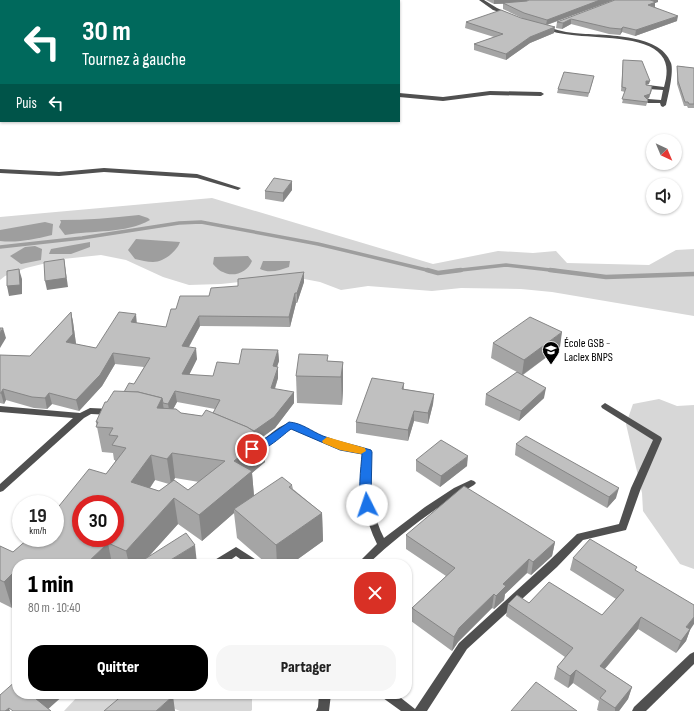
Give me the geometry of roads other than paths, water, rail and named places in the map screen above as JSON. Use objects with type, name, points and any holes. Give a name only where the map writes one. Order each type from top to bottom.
[{"type":"street","points":[[481,0],[491,7],[514,17]]},
{"type":"street","points":[[491,7],[505,6]]},
{"type":"street","points":[[541,26],[581,35],[631,39],[659,49],[664,54],[669,64],[664,104],[648,101]]},
{"type":"street","points":[[547,28],[555,26]]},
{"type":"street","points":[[648,87],[666,89]]},
{"type":"street","points":[[400,95],[444,98],[490,92],[541,94]]},
{"type":"street","points":[[0,170],[59,174],[104,170],[197,176],[238,188]]},
{"type":"street","points":[[420,711],[463,646],[553,564],[580,537],[623,527],[636,488],[658,439],[605,406]]},
{"type":"street","points":[[0,408],[81,416]]},
{"type":"street","points":[[0,489],[81,416],[90,411],[123,412]]},
{"type":"street","points":[[246,446],[252,449],[260,446],[289,426],[296,426],[319,438],[344,447],[367,452],[366,496],[369,514],[383,546]]},
{"type":"street","points":[[368,559],[408,525],[456,491],[470,484]]},
{"type":"street","points":[[224,559],[236,551],[247,559]]},
{"type":"street","points":[[638,711],[694,657]]},
{"type":"street","points":[[322,711],[324,709],[325,699]]},
{"type":"street","points":[[394,699],[410,711]]},
{"type":"waterway","points":[[0,247],[82,238],[179,223],[201,222],[318,244],[428,270]]},
{"type":"waterway","points":[[461,270],[506,265],[559,271]]},
{"type":"waterway","points":[[428,270],[438,273],[461,270]]},
{"type":"waterway","points":[[452,271],[461,270]]},
{"type":"waterway","points":[[550,270],[606,277],[694,274]]},
{"type":"place","name":"École GSB - Laclex BNPS","points":[[551,365]]}]
